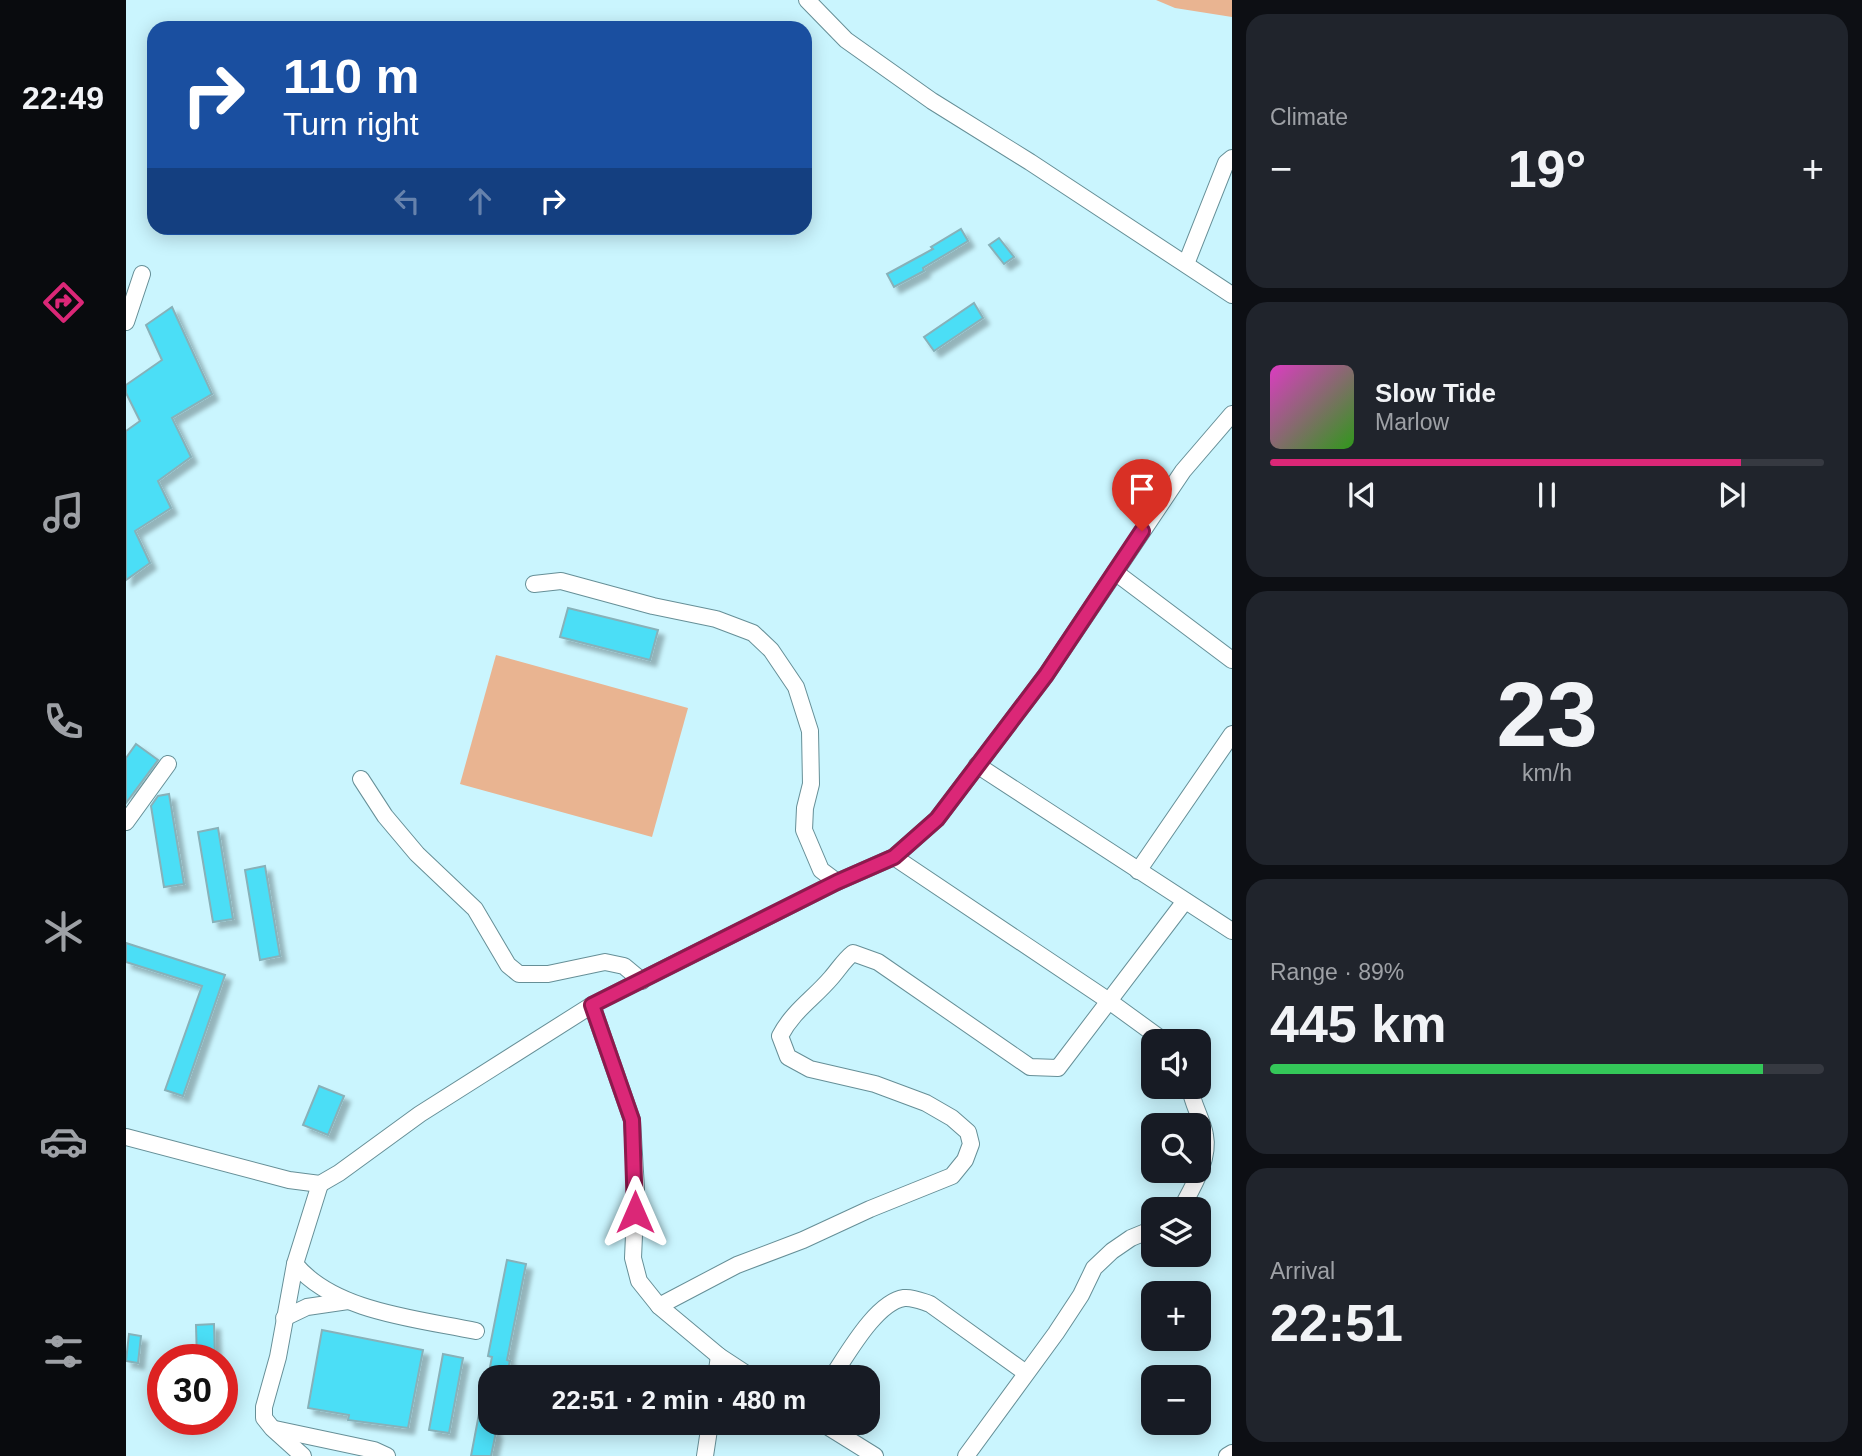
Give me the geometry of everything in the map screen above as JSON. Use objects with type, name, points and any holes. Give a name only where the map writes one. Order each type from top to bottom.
[{"type":"street","points":[[807,0],[846,40],[932,101],[1232,295]]},
{"type":"street","points":[[1186,264],[1226,163],[1232,158]]},
{"type":"street","points":[[126,322],[142,274]]},
{"type":"street","points":[[126,1137],[289,1180],[320,1184],[420,1114],[592,1005],[837,882],[894,857],[937,819],[1046,675],[1183,471],[1232,414]]},
{"type":"street","points":[[1115,572],[1232,660]]},
{"type":"street","points":[[534,584],[561,581],[653,606],[716,619],[753,633],[771,650],[796,687],[810,731],[811,784],[805,808],[804,830],[821,870],[837,882]]},
{"type":"street","points":[[1138,871],[1232,734]]},
{"type":"street","points":[[127,820],[168,764]]},
{"type":"street","points":[[977,765],[1232,931]]},
{"type":"street","points":[[361,779],[385,816],[417,855],[475,909],[508,965],[519,974],[548,974],[605,962],[624,966],[642,981]]},
{"type":"street","points":[[894,857],[1148,1029]]},
{"type":"street","points":[[659,1306],[737,1265],[803,1240],[952,1176],[965,1160],[971,1144],[968,1132],[952,1118],[926,1103],[875,1084],[810,1069],[788,1057],[780,1036],[789,1018],[807,1003],[853,953],[878,962],[1030,1066],[1058,1068],[1185,901]]},
{"type":"street","points":[[592,1005],[632,1120],[636,1189],[633,1258],[639,1281],[659,1306],[733,1365]]},
{"type":"street","points":[[1187,1197],[1201,1168],[1207,1147],[1193,1099]]},
{"type":"street","points":[[303,1456],[272,1428],[264,1418],[264,1408],[278,1357],[295,1264],[320,1184]]},
{"type":"street","points":[[966,1456],[1081,1295],[1094,1268],[1112,1251],[1141,1234]]},
{"type":"street","points":[[295,1264],[306,1278],[348,1301],[383,1312],[476,1331]]},
{"type":"street","points":[[840,1365],[867,1327],[889,1303],[902,1298],[915,1298],[930,1304],[1026,1373]]},
{"type":"street","points":[[284,1318],[307,1307],[348,1301]]},
{"type":"street","points":[[718,1365],[719,1356]]},
{"type":"street","points":[[272,1428],[374,1450],[387,1456]]},
{"type":"street","points":[[705,1456],[708,1435]]},
{"type":"street","points":[[842,1435],[876,1456]]},
{"type":"street","points":[[1227,1456],[1232,1452]]},
{"type":"shaded area","points":[[1156,0],[1232,0],[1232,17],[1175,8]]},
{"type":"shaded area","points":[[496,655],[688,708],[652,837],[460,784]]},
{"type":"building","points":[[961,229],[968,241],[923,268],[924,271],[894,287],[887,274],[933,249],[931,247]]},
{"type":"building","points":[[999,238],[1014,257],[1004,264],[989,245]]},
{"type":"building","points":[[974,303],[983,318],[934,351],[924,337]]},
{"type":"building","points":[[172,307],[212,394],[172,418],[191,457],[158,481],[171,508],[135,531],[150,563],[126,580],[126,431],[140,421],[126,393],[126,385],[162,360],[146,325]]},
{"type":"building","points":[[568,608],[658,630],[650,660],[560,637]]},
{"type":"building","points":[[136,744],[158,760],[126,803],[126,758]]},
{"type":"building","points":[[169,794],[184,884],[164,887],[151,806],[158,796]]},
{"type":"building","points":[[218,828],[233,919],[213,922],[198,832]]},
{"type":"building","points":[[265,866],[280,956],[260,960],[245,870]]},
{"type":"building","points":[[126,943],[225,975],[183,1096],[165,1090],[202,986],[126,962]]},
{"type":"building","points":[[319,1086],[344,1096],[328,1135],[303,1125]]},
{"type":"building","points":[[507,1260],[526,1264],[507,1360],[510,1361],[509,1365],[490,1365],[492,1357],[488,1356]]},
{"type":"building","points":[[214,1324],[215,1344],[197,1344],[196,1325]]},
{"type":"building","points":[[322,1330],[423,1350],[408,1428],[348,1420],[349,1415],[308,1408]]},
{"type":"building","points":[[129,1334],[141,1336],[138,1363],[126,1361]]},
{"type":"building","points":[[443,1354],[463,1358],[449,1433],[429,1430]]},
{"type":"building","points":[[478,1419],[478,1435],[495,1435],[491,1456],[471,1456]]},
{"type":"route","points":[[635,1212],[632,1120],[592,1005],[837,882],[894,857],[937,819],[1046,675],[1142,531]]}]
